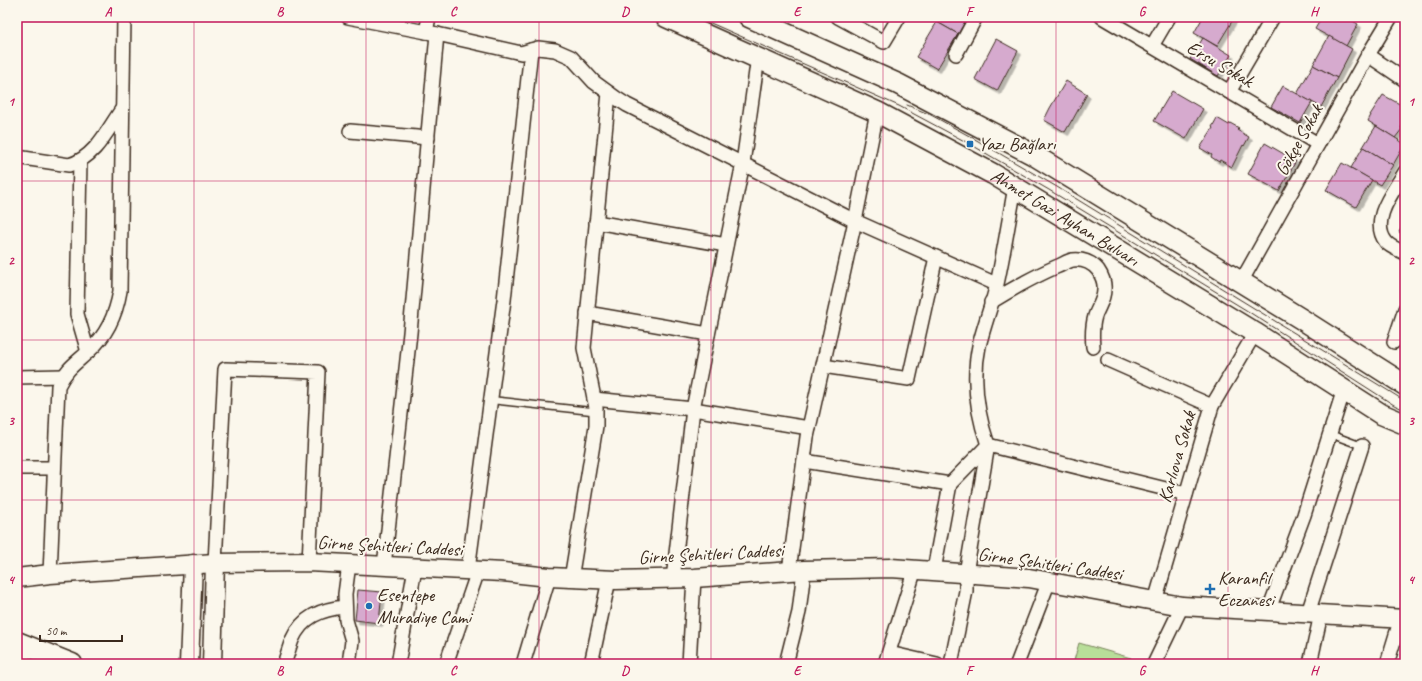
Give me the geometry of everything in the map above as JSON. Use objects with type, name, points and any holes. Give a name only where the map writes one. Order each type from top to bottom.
[{"type":"main road","name":"Ahmet Gazi Ayhan Bulvarı","points":[[666,17],[758,57],[877,112],[1015,187],[1255,333],[1381,414],[1405,424]]},
{"type":"main road","name":"Ahmet Gazi Ayhan Bulvarı","points":[[749,17],[898,84],[1032,154],[1241,282],[1405,385]]},
{"type":"main road","points":[[17,642],[72,664]]},
{"type":"main road","points":[[17,662],[22,664]]},
{"type":"street","points":[[50,574],[58,386],[69,368],[100,340],[111,322],[120,291],[124,17]]},
{"type":"street","points":[[348,17],[432,33],[521,53],[547,48],[563,53],[570,57],[586,74],[609,93],[627,104],[855,221],[996,284]]},
{"type":"street","points":[[384,566],[410,326],[428,138],[432,33],[429,17]]},
{"type":"street","points":[[838,17],[884,42],[899,17]]},
{"type":"street","points":[[956,54],[976,17]]},
{"type":"street","name":"Ersu Sokak","points":[[1102,17],[1318,144]]},
{"type":"street","points":[[1152,46],[1170,17]]},
{"type":"street","points":[[1229,92],[1273,17]]},
{"type":"street","name":"Gökçe Sokak","points":[[1241,282],[1368,55],[1391,17]]},
{"type":"street","points":[[446,664],[473,571],[531,50]]},
{"type":"street","points":[[1368,55],[1405,80]]},
{"type":"street","points":[[673,579],[692,409],[743,164],[758,57]]},
{"type":"street","points":[[571,578],[596,426],[595,404],[584,348],[609,93]]},
{"type":"street","points":[[17,157],[70,165],[80,161],[91,153],[122,109]]},
{"type":"street","points":[[786,664],[800,612],[797,570],[804,461],[809,428],[855,221],[877,112]]},
{"type":"street","points":[[350,131],[428,138]]},
{"type":"street","points":[[80,161],[78,314],[88,352]]},
{"type":"street","points":[[1405,172],[1384,209],[1381,230],[1387,243],[1405,253]]},
{"type":"street","points":[[951,664],[966,591],[966,573],[988,445],[977,402],[976,374],[979,345],[996,284],[1015,187]]},
{"type":"street","points":[[596,222],[726,245]]},
{"type":"street","points":[[823,366],[909,379],[936,257]]},
{"type":"street","points":[[991,302],[1031,278],[1068,262],[1078,260],[1089,263],[1100,273],[1104,284],[1104,297],[1095,317],[1093,327],[1093,347]]},
{"type":"street","points":[[1394,342],[1405,309]]},
{"type":"street","points":[[587,313],[708,334]]},
{"type":"street","name":"Karlıova Sokak","points":[[1155,601],[1212,406],[1255,333]]},
{"type":"street","points":[[1108,360],[1212,406]]},
{"type":"street","points":[[212,664],[215,563],[225,369],[318,372],[309,562]]},
{"type":"street","points":[[17,377],[63,376]]},
{"type":"street","points":[[1268,612],[1304,515],[1344,389]]},
{"type":"street","points":[[595,404],[692,409],[809,428]]},
{"type":"street","points":[[934,570],[950,484],[988,445]]},
{"type":"street","points":[[988,445],[1186,494]]},
{"type":"street","points":[[1310,664],[1315,614],[1362,446]]},
{"type":"street","points":[[804,461],[950,484]]},
{"type":"street","points":[[17,468],[54,468]]},
{"type":"street","name":"Girne Şehitleri Caddesi","points":[[17,578],[50,574],[193,564],[309,562],[609,580],[694,578],[797,570],[866,568],[915,569],[1030,578],[1182,606],[1268,612],[1403,618]]},
{"type":"street","points":[[189,664],[193,564]]},
{"type":"street","points":[[349,564],[346,579],[345,607],[346,620],[352,641],[349,664]]},
{"type":"street","points":[[398,664],[415,568]]},
{"type":"street","points":[[915,569],[887,659],[937,664]]},
{"type":"street","points":[[523,664],[550,577]]},
{"type":"street","points":[[689,664],[694,578]]},
{"type":"street","points":[[591,664],[609,580]]},
{"type":"street","points":[[1017,664],[1049,581]]},
{"type":"street","points":[[1154,664],[1182,606]]},
{"type":"street","points":[[284,664],[292,641],[304,622],[318,612],[345,607]]},
{"type":"street","points":[[1387,664],[1403,618]]},
{"type":"lane","points":[[491,400],[591,411],[595,404]]},
{"type":"lane","points":[[1330,434],[1362,446]]},
{"type":"green space","points":[[1079,643],[1131,658],[1130,664],[1073,664]]},
{"type":"building","points":[[940,17],[968,17],[958,34],[937,22]]},
{"type":"building","points":[[1203,17],[1234,18],[1217,46],[1194,33]]},
{"type":"building","points":[[1322,17],[1346,17],[1358,24],[1346,46],[1315,29]]},
{"type":"building","points":[[937,22],[958,34],[937,69],[916,57]]},
{"type":"building","points":[[1329,36],[1352,49],[1337,78],[1313,65]]},
{"type":"building","points":[[1203,38],[1231,55],[1218,76],[1190,59]]},
{"type":"building","points":[[996,39],[1018,51],[997,91],[975,79]]},
{"type":"building","points":[[1313,65],[1337,78],[1321,107],[1297,94]]},
{"type":"building","points":[[1066,81],[1087,94],[1065,132],[1044,120]]},
{"type":"building","points":[[1283,86],[1312,102],[1300,123],[1271,107]]},
{"type":"building","points":[[1172,91],[1203,109],[1186,139],[1154,121]]},
{"type":"building","points":[[1383,95],[1405,107],[1405,121],[1401,128],[1402,129],[1395,138],[1368,121],[1370,115]]},
{"type":"building","points":[[1217,118],[1229,125],[1230,123],[1239,128],[1237,130],[1249,137],[1244,146],[1243,145],[1232,167],[1220,160],[1219,162],[1211,157],[1212,155],[1200,148],[1213,128],[1212,127]]},
{"type":"building","points":[[1376,126],[1405,144],[1393,165],[1363,147]]},
{"type":"building","points":[[1265,143],[1296,161],[1279,191],[1248,174]]},
{"type":"building","points":[[1363,147],[1393,165],[1380,185],[1351,168]]},
{"type":"building","points":[[1342,163],[1372,180],[1356,207],[1326,190]]},
{"type":"building","points":[[1405,222],[1405,236],[1399,232]]},
{"type":"building","name":"Esentepe Muradiye Cami","points":[[358,590],[382,592],[379,623],[355,620]]},
{"type":"tram line","points":[[697,17],[899,106],[970,144],[1049,190],[1246,310],[1394,405],[1405,410]]},
{"type":"tram line","points":[[907,105],[931,115],[1057,187],[1405,401]]},
{"type":"place","name":"Yazı Bağları","points":[[970,144]]},
{"type":"place","name":"Karanfil Eczanesi","points":[[1210,589]]},
{"type":"place","name":"Esentepe Muradiye Cami","points":[[369,606]]}]
